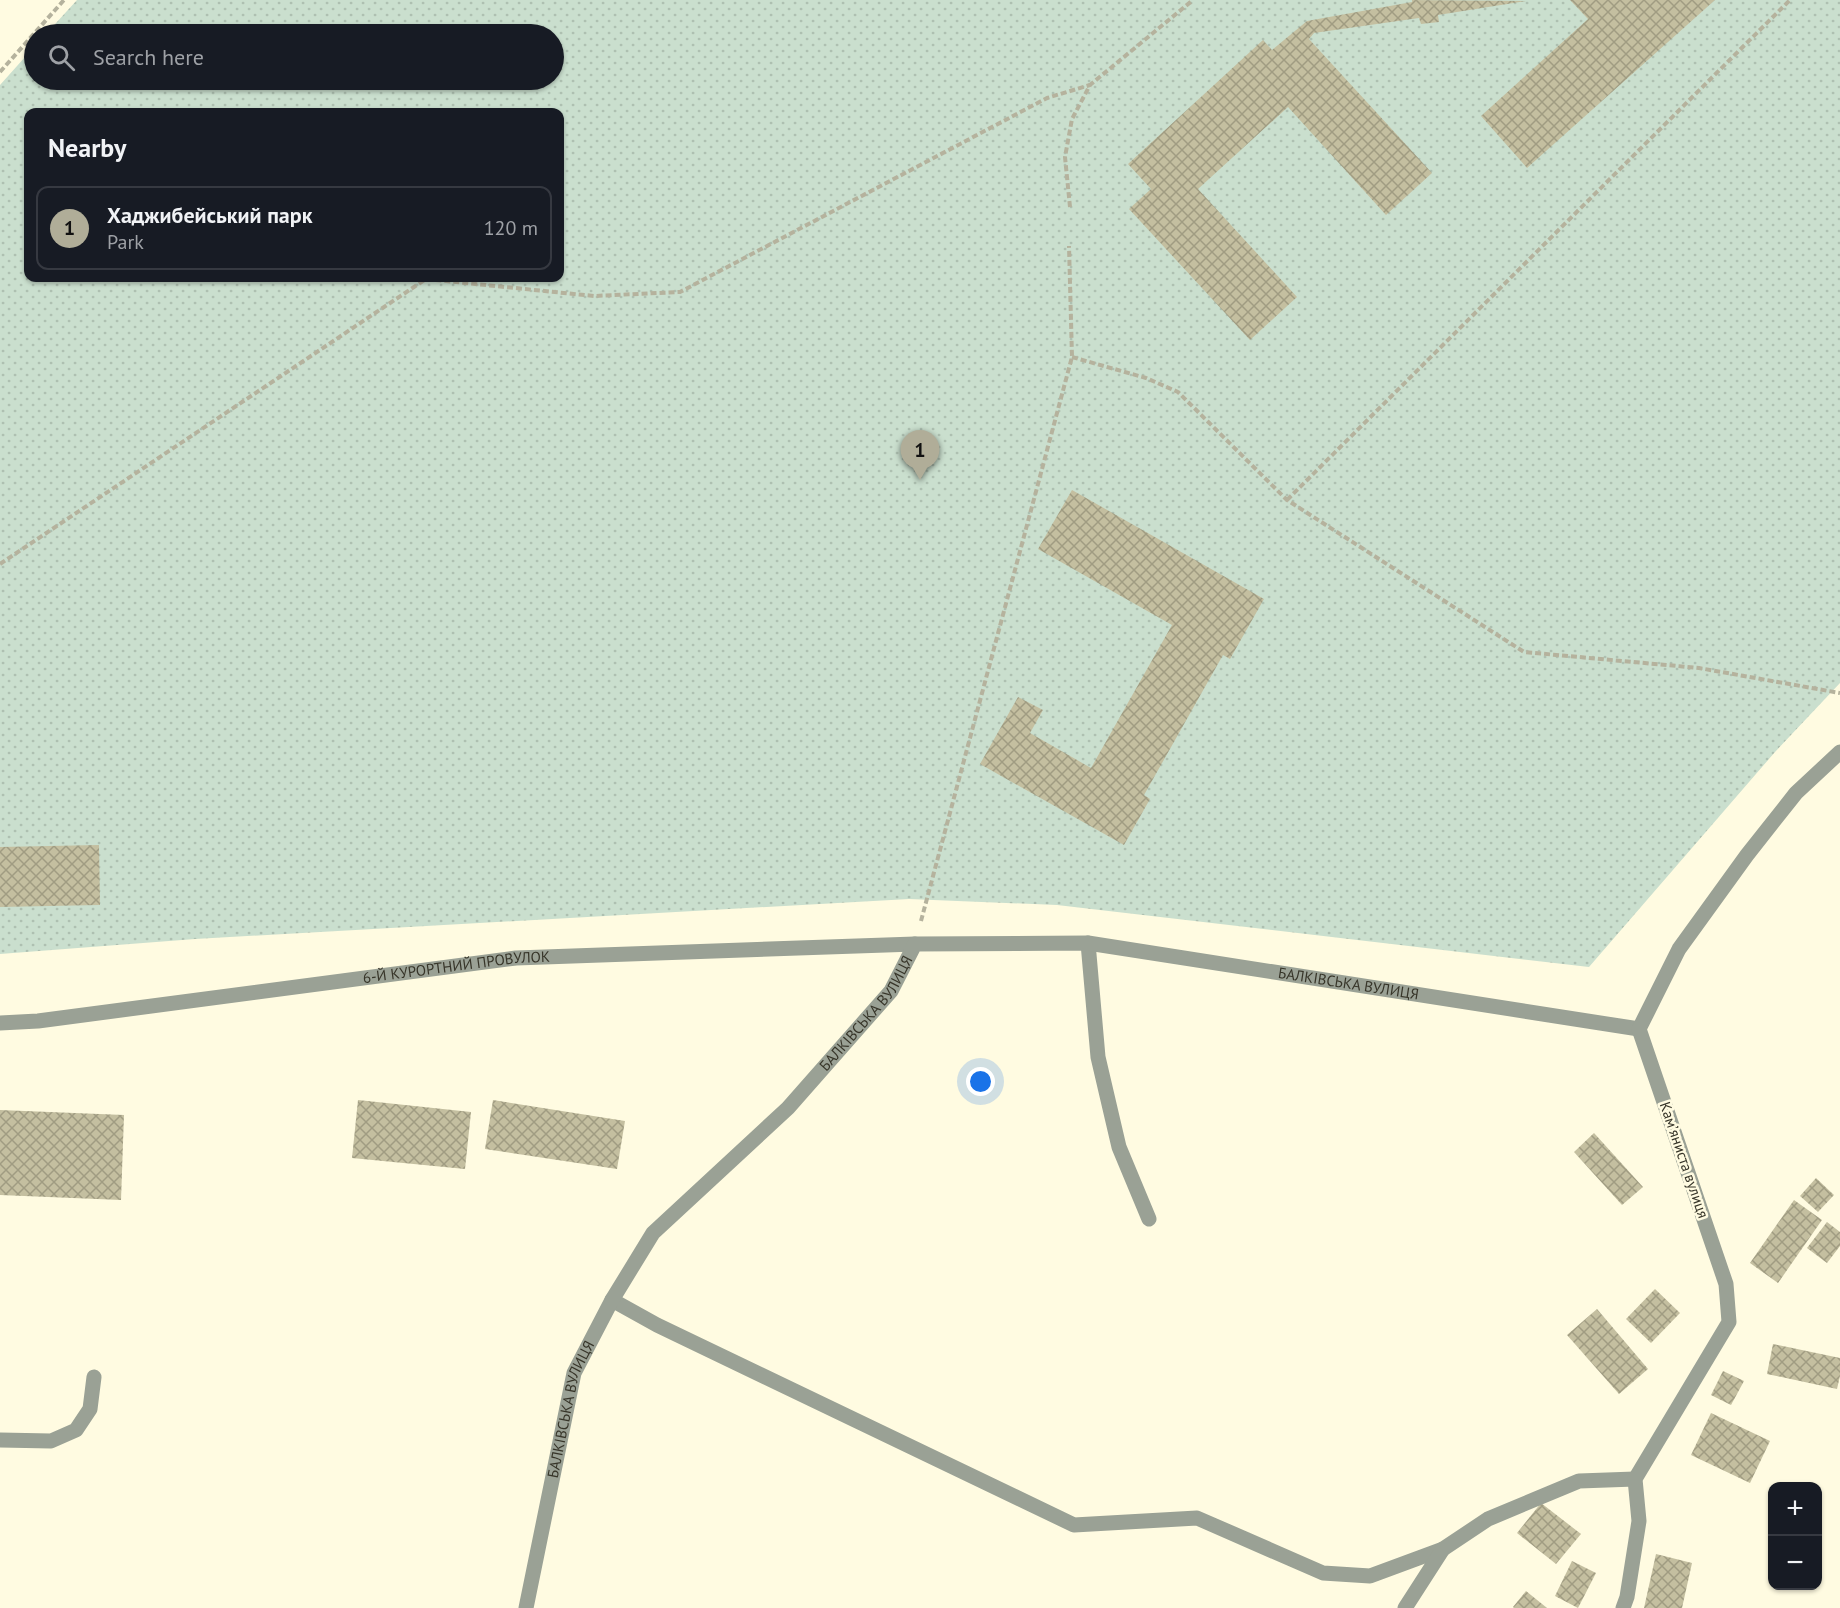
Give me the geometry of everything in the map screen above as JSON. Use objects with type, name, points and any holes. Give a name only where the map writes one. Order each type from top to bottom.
[{"type":"street","points":[[1639,1029],[1679,949],[1747,855],[1796,793],[1840,752]]},
{"type":"street","name":"БАЛКІВСЬКА ВУЛИЦЯ","points":[[526,1608],[574,1373],[612,1300],[653,1233],[788,1108],[891,991],[915,944],[1088,943],[1639,1029]]},
{"type":"street","points":[[1088,943],[1098,1056],[1119,1147],[1149,1219]]},
{"type":"street","name":"6-Й КУРОРТНИЙ ПРОВУЛОК","points":[[0,1023],[38,1021],[516,958],[915,944]]},
{"type":"street","name":"Камʼяниста вулиця","points":[[1635,1479],[1729,1322],[1726,1284],[1639,1029]]},
{"type":"street","points":[[612,1300],[657,1325],[1074,1525],[1197,1518],[1323,1573],[1370,1576],[1443,1549],[1488,1519],[1580,1481],[1635,1479],[1639,1521],[1627,1597],[1623,1608]]},
{"type":"street","points":[[0,1440],[51,1442],[76,1430],[90,1409],[94,1377]]},
{"type":"street","points":[[1405,1608],[1443,1549]]},
{"type":"path","points":[[43,24],[64,0]]},
{"type":"path","points":[[1070,207],[1065,157],[1072,119],[1090,85],[1193,0]]},
{"type":"path","points":[[1287,500],[1790,0]]},
{"type":"path","points":[[0,72],[24,45]]},
{"type":"path","points":[[456,282],[594,296],[680,292],[1047,98],[1090,85]]},
{"type":"path","points":[[915,944],[1072,357],[1069,246]]},
{"type":"path","points":[[0,564],[422,282]]},
{"type":"path","points":[[1072,357],[1146,378],[1178,392],[1287,500],[1524,652],[1700,668],[1840,693]]},
{"type":"green space","points":[[77,0],[1840,0],[1840,683],[1775,752],[1589,967],[1057,905],[909,899],[195,939],[0,954],[0,85],[24,58],[24,90],[564,90],[564,24],[55,24]]},
{"type":"building","points":[[1412,0],[1526,1],[1438,15],[1439,22],[1421,24],[1419,18],[1314,33],[1309,39],[1432,173],[1386,215],[1288,107],[1198,189],[1297,297],[1250,340],[1129,209],[1151,189],[1128,164],[1263,40],[1272,50],[1307,21],[1412,2]]},
{"type":"building","points":[[1570,0],[1715,0],[1527,168],[1481,116],[1588,19]]},
{"type":"building","points":[[1072,490],[1264,599],[1230,659],[1223,655],[1144,795],[1150,799],[1124,845],[980,764],[1018,697],[1043,710],[1030,733],[1091,768],[1172,625],[1038,549]]},
{"type":"building","points":[[99,845],[100,905],[0,907],[0,847]]},
{"type":"building","points":[[358,1100],[471,1112],[465,1169],[352,1158]]},
{"type":"building","points":[[493,1100],[625,1121],[617,1169],[485,1149]]},
{"type":"building","points":[[0,1110],[124,1115],[121,1200],[0,1195]]},
{"type":"building","points":[[1594,1133],[1643,1187],[1622,1205],[1574,1152]]},
{"type":"building","points":[[1816,1178],[1834,1195],[1818,1212],[1800,1196]]},
{"type":"building","points":[[1794,1200],[1822,1220],[1778,1283],[1750,1263]]},
{"type":"building","points":[[1827,1222],[1840,1232],[1840,1246],[1827,1263],[1807,1248]]},
{"type":"building","points":[[1655,1289],[1680,1313],[1651,1343],[1626,1319]]},
{"type":"building","points":[[1597,1309],[1648,1369],[1619,1394],[1567,1335]]},
{"type":"building","points":[[1773,1344],[1840,1358],[1837,1389],[1767,1374]]},
{"type":"building","points":[[1723,1371],[1744,1381],[1731,1405],[1711,1395]]},
{"type":"building","points":[[1711,1413],[1770,1441],[1750,1483],[1691,1455]]},
{"type":"building","points":[[1541,1503],[1581,1534],[1556,1564],[1517,1533]]},
{"type":"building","points":[[1656,1554],[1692,1563],[1682,1608],[1644,1608]]},
{"type":"building","points":[[1572,1561],[1596,1573],[1578,1608],[1555,1596]]},
{"type":"building","points":[[1526,1591],[1547,1608],[1514,1608]]},
{"type":"place","name":"Хаджибейський парк","points":[[920,480]]}]
